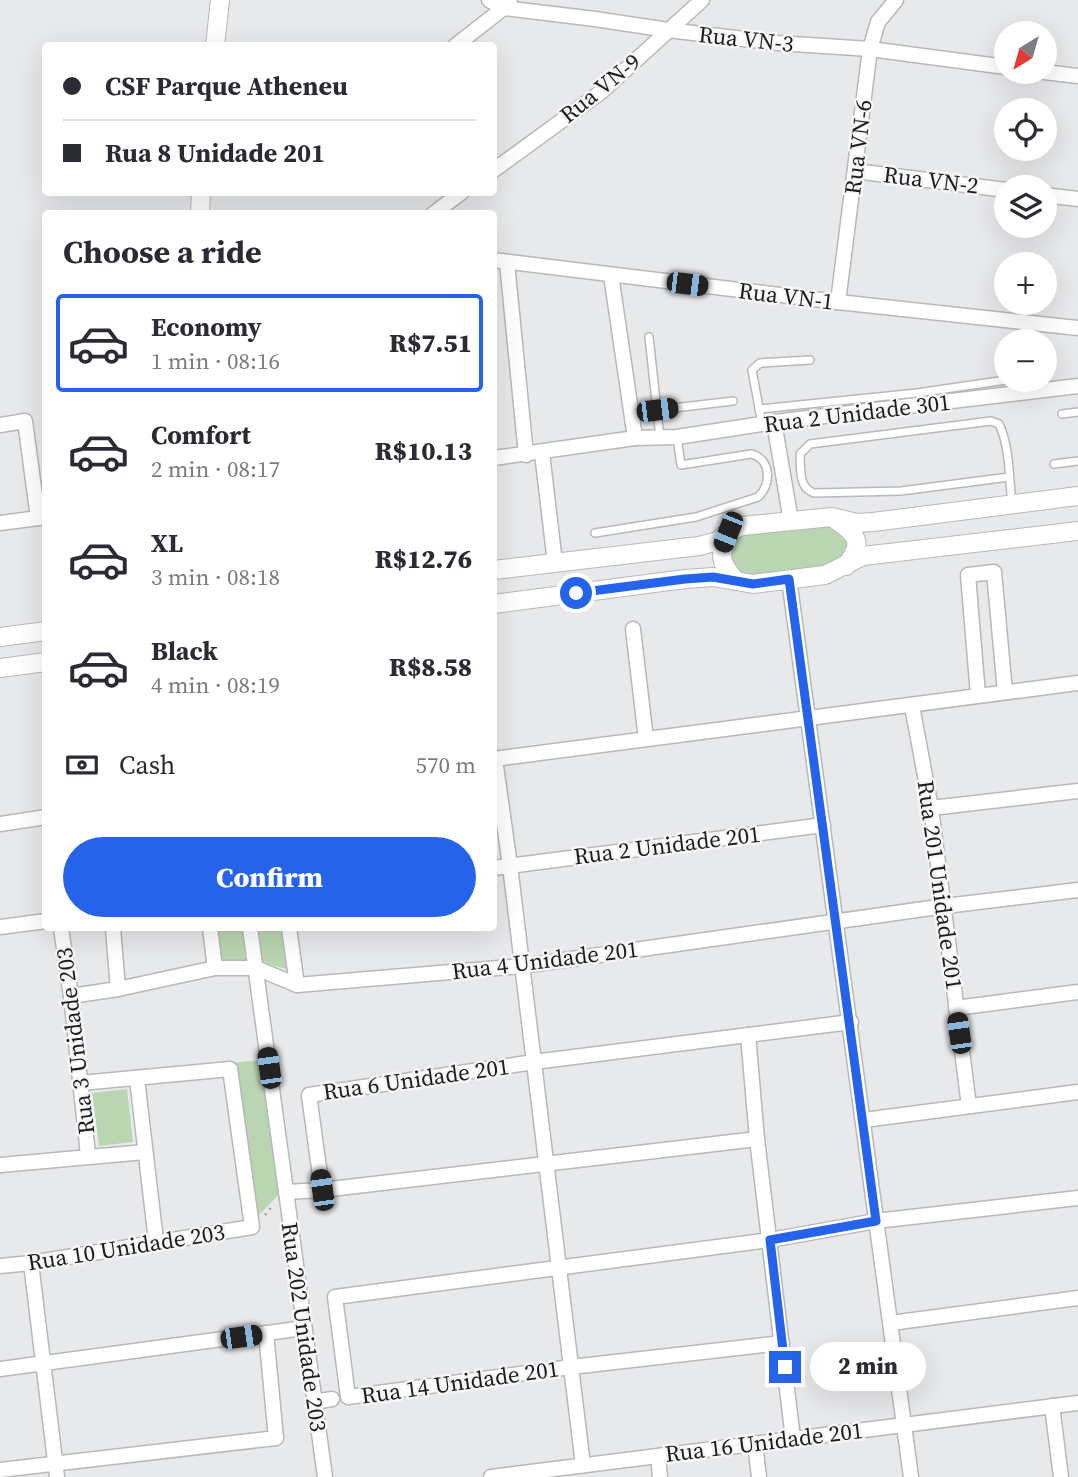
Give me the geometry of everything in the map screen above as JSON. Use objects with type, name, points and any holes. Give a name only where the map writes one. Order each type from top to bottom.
[{"type":"street","points":[[215,42],[220,0]]},
{"type":"street","name":"Rua VN-3","points":[[489,0],[668,30],[778,43],[870,49],[994,65]]},
{"type":"street","name":"Rua VN-9","points":[[497,168],[601,92],[702,0]]},
{"type":"street","name":"Rua VN-6","points":[[838,302],[870,49],[878,22],[896,0]]},
{"type":"street","points":[[460,42],[509,4]]},
{"type":"street","points":[[1057,74],[1078,76]]},
{"type":"street","name":"Rua VN-2","points":[[855,171],[994,188]]},
{"type":"street","points":[[438,210],[457,196]]},
{"type":"street","points":[[1057,196],[1078,199]]},
{"type":"street","points":[[500,261],[526,454]]},
{"type":"street","name":"Rua VN-1","points":[[500,261],[1078,328]]},
{"type":"street","points":[[611,275],[635,438]]},
{"type":"street","name":"Rua 2 Unidade 301","points":[[497,458],[635,438],[677,437],[765,418],[1078,386]]},
{"type":"street","points":[[765,418],[791,521]]},
{"type":"street","points":[[0,425],[25,421],[42,517],[0,523]]},
{"type":"street","points":[[542,453],[555,563]]},
{"type":"street","points":[[497,570],[699,546],[718,541],[728,532],[742,526],[832,517],[857,523],[873,522],[1078,496]]},
{"type":"street","points":[[832,517],[853,532],[858,543],[856,553],[846,566]]},
{"type":"street","points":[[497,604],[685,579],[713,577],[753,584],[825,575],[863,556],[1078,531]]},
{"type":"street","points":[[728,532],[721,549],[723,567],[736,581]]},
{"type":"street","points":[[978,695],[968,575],[994,572],[1006,692]]},
{"type":"street","points":[[789,579],[911,1477]]},
{"type":"street","points":[[633,629],[646,739]]},
{"type":"street","points":[[0,637],[42,632]]},
{"type":"street","points":[[0,668],[42,663]]},
{"type":"street","points":[[497,759],[1078,683]]},
{"type":"street","name":"Rua 201 Unidade 201","points":[[912,706],[931,808],[970,1106]]},
{"type":"street","points":[[497,779],[522,966]]},
{"type":"street","points":[[931,808],[1078,791]]},
{"type":"street","points":[[0,824],[42,818]]},
{"type":"street","name":"Rua 2 Unidade 201","points":[[497,867],[823,825]]},
{"type":"street","name":"Rua 4 Unidade 201","points":[[256,968],[297,985],[522,966],[945,905],[1078,890]]},
{"type":"street","points":[[0,928],[42,921]]},
{"type":"street","name":"Rua 3 Unidade 203","points":[[61,931],[88,1155]]},
{"type":"street","points":[[113,931],[118,989]]},
{"type":"street","points":[[210,931],[215,968]]},
{"type":"street","name":"Rua 202 Unidade 203","points":[[250,931],[325,1477]]},
{"type":"street","points":[[289,931],[297,985]]},
{"type":"street","name":"Rua 6 Unidade 201","points":[[522,966],[534,1062]]},
{"type":"street","points":[[71,996],[215,968],[256,968]]},
{"type":"street","points":[[956,1009],[1078,992]]},
{"type":"street","name":"Rua 6 Unidade 201","points":[[322,1190],[309,1095],[534,1062],[851,1022]]},
{"type":"street","points":[[748,1035],[757,1139],[793,1439]]},
{"type":"street","name":"Rua 14 Unidade 201","points":[[534,1062],[571,1367]]},
{"type":"street","points":[[80,1083],[230,1069],[252,1227]]},
{"type":"street","points":[[137,1079],[156,1241]]},
{"type":"street","points":[[864,1121],[1078,1092]]},
{"type":"street","points":[[286,1192],[757,1139]]},
{"type":"street","points":[[0,1162],[145,1152]]},
{"type":"street","points":[[559,1269],[770,1240],[876,1221],[1078,1198]]},
{"type":"street","name":"Rua 10 Unidade 203","points":[[0,1266],[252,1227]]},
{"type":"street","points":[[31,1263],[56,1470]]},
{"type":"street","name":"Rua 14 Unidade 201","points":[[559,1269],[334,1297],[348,1397],[571,1367],[782,1343]]},
{"type":"street","points":[[891,1323],[1078,1298]]},
{"type":"street","points":[[0,1368],[304,1328]]},
{"type":"street","points":[[0,1470],[56,1470],[276,1437],[266,1333]]},
{"type":"street","points":[[571,1367],[583,1465]]},
{"type":"street","name":"Rua 14 Unidade 201","points":[[314,1402],[332,1399]]},
{"type":"street","name":"Rua 16 Unidade 201","points":[[491,1477],[1078,1403]]},
{"type":"street","points":[[1052,1406],[1061,1477]]},
{"type":"street","points":[[755,1443],[759,1477]]},
{"type":"street","points":[[658,1456],[660,1477]]},
{"type":"lane","points":[[649,337],[660,438]]},
{"type":"lane","points":[[810,360],[760,363],[755,366],[752,370],[765,418],[994,382]]},
{"type":"lane","points":[[657,410],[733,401]]},
{"type":"lane","points":[[1062,414],[1078,412]]},
{"type":"lane","points":[[1009,477],[901,491],[814,493],[803,485],[800,454],[810,444],[991,421],[999,424],[1003,432],[1013,505]]},
{"type":"lane","points":[[595,533],[696,517],[758,497],[765,491],[768,482],[765,462],[759,456],[751,454],[681,465],[677,437]]},
{"type":"lane","points":[[1054,464],[1078,461]]},
{"type":"path","points":[[252,1227],[286,1192]]},
{"type":"green space","points":[[831,521],[851,539],[842,564],[751,577],[737,571],[730,560],[731,547],[738,534]]},
{"type":"green space","points":[[216,931],[247,931],[252,962],[220,963]]},
{"type":"green space","points":[[258,931],[285,931],[291,970],[262,963]]},
{"type":"green space","points":[[261,1060],[284,1189],[253,1221],[231,1063]]},
{"type":"green space","points":[[127,1089],[133,1142],[99,1146],[92,1093]]},
{"type":"route","points":[[576,593],[713,577],[753,584],[789,579],[876,1221],[770,1240],[785,1367]]}]
